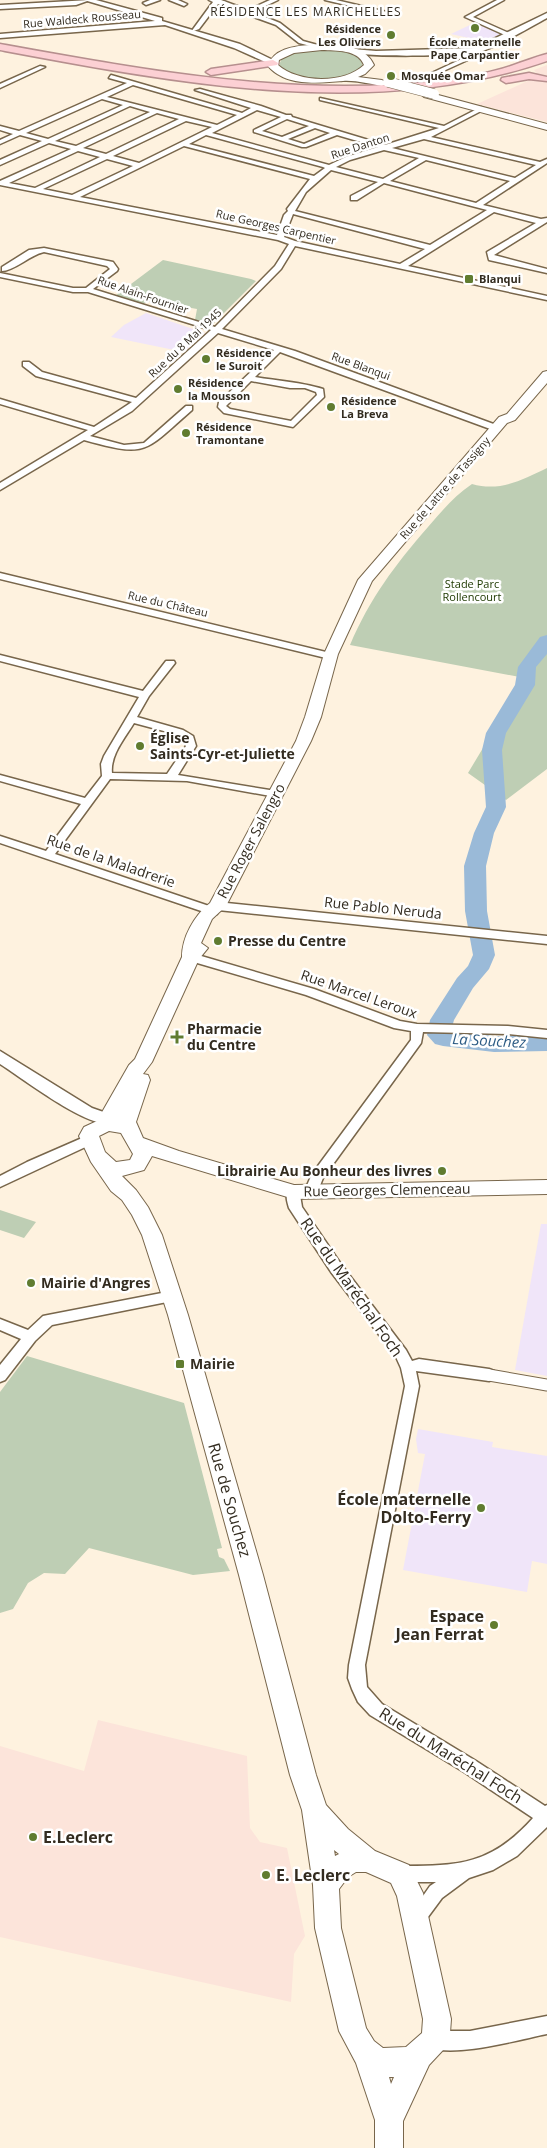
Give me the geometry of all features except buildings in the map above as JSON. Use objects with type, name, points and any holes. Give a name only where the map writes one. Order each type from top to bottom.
[{"type":"highway","points":[[0,51],[40,63],[156,78],[301,93],[435,94],[529,76],[543,79]]},
{"type":"highway","points":[[0,51],[228,82],[309,88],[376,89],[469,80],[497,74],[547,57]]},
{"type":"highway","points":[[91,64],[151,71],[202,72],[273,62]]},
{"type":"highway","points":[[435,94],[509,75],[547,62]]},
{"type":"main road","points":[[385,83],[376,78],[363,56],[352,51],[295,48],[278,56],[273,62],[279,72],[293,77],[311,80],[340,79],[385,83],[435,94],[547,126]]},
{"type":"main road","points":[[340,79],[358,75],[368,65]]},
{"type":"main road","points":[[435,94],[481,109],[547,126]]},
{"type":"main road","name":"Rue de Lattre de Tassigny","points":[[386,555],[499,424],[503,416],[547,365]]},
{"type":"main road","name":"Rue de Lattre de Tassigny","points":[[499,424],[511,416],[547,375]]},
{"type":"main road","name":"Rue Roger Salengro","points":[[98,1129],[115,1108],[136,1069],[143,1062],[191,957],[200,947],[215,919],[215,908],[306,739],[330,656],[358,600],[365,580],[386,555]]},
{"type":"main road","name":"Rue Roger Salengro","points":[[134,1149],[126,1122],[144,1073],[143,1062]]},
{"type":"main road","points":[[98,1129],[134,1149]]},
{"type":"main road","name":"Rue de Souchez","points":[[98,1129],[105,1165],[118,1186],[129,1195],[141,1212],[152,1235],[172,1296],[252,1575],[303,1775],[315,1810],[326,1885],[328,1928],[353,2031],[359,2044],[367,2053]]},
{"type":"main road","points":[[105,1165],[116,1170],[134,1149]]},
{"type":"main road","points":[[129,1195],[134,1149]]},
{"type":"main road","name":"Rue Georges Clemenceau","points":[[134,1149],[172,1156],[303,1191],[547,1187]]},
{"type":"main road","name":"Rue de Souchez","points":[[315,1810],[339,1838],[366,1860]]},
{"type":"main road","points":[[326,1885],[339,1868],[353,1860],[366,1860],[400,1874],[410,1893],[437,2019],[427,2047],[389,2120]]},
{"type":"main road","points":[[367,2053],[385,2063],[406,2061],[427,2047]]},
{"type":"main road","points":[[367,2053],[389,2120],[389,2148]]},
{"type":"street","points":[[0,7],[76,3],[88,0],[193,31],[253,52],[273,62]]},
{"type":"street","points":[[146,3],[157,0]]},
{"type":"street","points":[[172,0],[184,4]]},
{"type":"street","points":[[193,31],[198,28],[216,0],[278,24],[295,48],[253,52]]},
{"type":"street","points":[[248,12],[275,0]]},
{"type":"street","points":[[328,0],[384,12]]},
{"type":"street","points":[[501,0],[468,18],[509,35]]},
{"type":"street","points":[[352,51],[477,50],[547,15]]},
{"type":"street","name":"Rue Waldeck Rousseau","points":[[0,36],[165,23]]},
{"type":"street","points":[[458,50],[463,59]]},
{"type":"street","points":[[426,77],[475,54],[477,50]]},
{"type":"street","points":[[368,65],[397,52]]},
{"type":"street","points":[[0,86],[40,63]]},
{"type":"street","points":[[111,77],[243,115]]},
{"type":"street","points":[[0,142],[133,83]]},
{"type":"street","points":[[198,90],[289,116],[384,147],[516,180]]},
{"type":"street","points":[[102,97],[218,127]]},
{"type":"street","points":[[322,100],[444,128]]},
{"type":"street","points":[[0,163],[130,104]]},
{"type":"street","points":[[74,197],[259,107]]},
{"type":"street","name":"Rue Danton","points":[[280,238],[288,215],[292,212],[291,209],[298,195],[313,178],[328,167],[360,154],[424,137],[481,109]]},
{"type":"street","points":[[2,183],[157,111]]},
{"type":"street","points":[[289,116],[256,131],[304,146],[338,132]]},
{"type":"street","points":[[36,190],[186,118]]},
{"type":"street","points":[[282,139],[317,125]]},
{"type":"street","points":[[0,128],[138,165]]},
{"type":"street","points":[[206,133],[382,181],[545,220]]},
{"type":"street","points":[[424,137],[544,162]]},
{"type":"street","points":[[183,144],[313,178]]},
{"type":"street","points":[[354,198],[424,158]]},
{"type":"street","points":[[477,205],[544,162]]},
{"type":"street","name":"Rue Georges Carpentier","points":[[2,183],[280,238],[293,243],[400,267],[545,295]]},
{"type":"street","points":[[400,267],[494,209]]},
{"type":"street","points":[[292,212],[431,248]]},
{"type":"street","points":[[545,220],[490,254],[492,258],[547,270]]},
{"type":"street","name":"Rue du 8 Mai 1945","points":[[0,487],[95,430],[138,401],[216,331],[278,267],[293,243]]},
{"type":"street","name":"Rue Alain-Fournier","points":[[2,272],[32,252],[44,250],[110,264],[114,269],[90,287],[89,290],[216,331]]},
{"type":"street","points":[[2,272],[73,290],[89,290]]},
{"type":"street","name":"Rue Blanqui","points":[[216,331],[279,349],[499,424]]},
{"type":"street","points":[[250,378],[290,386],[306,386],[320,391],[321,395],[293,424],[224,409],[222,404],[279,349]]},
{"type":"street","points":[[26,364],[39,374],[138,401]]},
{"type":"street","points":[[0,402],[95,430]]},
{"type":"street","points":[[80,439],[132,449],[140,448],[147,445],[189,408]]},
{"type":"street","name":"Rue du Château","points":[[0,576],[330,656]]},
{"type":"street","points":[[0,658],[145,695]]},
{"type":"street","points":[[49,855],[86,802],[107,776],[106,764],[109,756],[145,695],[170,663]]},
{"type":"street","points":[[131,719],[179,732],[189,738],[191,746],[171,777]]},
{"type":"street","points":[[107,776],[171,777],[276,794]]},
{"type":"street","points":[[0,778],[86,802]]},
{"type":"street","name":"Rue de la Maladrerie","points":[[0,839],[215,908]]},
{"type":"street","name":"Rue Pablo Neruda","points":[[215,908],[250,909],[547,940]]},
{"type":"street","name":"Rue Marcel Leroux","points":[[191,957],[310,992],[398,1025],[417,1028],[417,1040],[316,1177],[303,1191]]},
{"type":"street","points":[[417,1028],[432,1027],[547,1034]]},
{"type":"street","points":[[0,1056],[86,1112],[91,1125],[98,1129]]},
{"type":"street","points":[[0,1182],[98,1129]]},
{"type":"street","name":"Rue du Maréchal Foch","points":[[303,1191],[293,1199],[296,1208],[336,1268],[401,1354],[408,1368],[412,1386],[356,1676],[365,1698],[373,1706],[546,1815]]},
{"type":"street","points":[[0,1376],[30,1337],[48,1320],[172,1296]]},
{"type":"street","points":[[0,1324],[30,1337]]},
{"type":"street","points":[[408,1368],[419,1366],[547,1385]]},
{"type":"street","points":[[400,1874],[464,1871],[495,1860],[520,1844],[546,1815]]},
{"type":"street","points":[[416,1920],[436,1892],[464,1871]]},
{"type":"street","points":[[427,2047],[547,2025]]},
{"type":"shaded area","name":"École maternelle Pape Carpantier","points":[[474,23],[500,34],[486,42],[451,34]]},
{"type":"shaded area","points":[[547,65],[547,122],[477,104],[532,79],[538,75],[534,70]]},
{"type":"shaded area","points":[[146,313],[205,333],[184,352],[111,337],[124,325]]},
{"type":"shaded area","points":[[541,1224],[547,1224],[547,1376],[515,1370]]},
{"type":"shaded area","name":"École maternelle Dolto-Ferry","points":[[418,1429],[493,1442],[492,1447],[547,1456],[547,1564],[532,1561],[527,1592],[403,1570],[425,1454],[418,1453],[416,1439]]},
{"type":"shaded area","points":[[98,1720],[247,1756],[250,1828],[260,1842],[287,1848],[305,1936],[294,1954],[291,2002],[0,1937],[0,1746],[84,1771]]},
{"type":"green space","points":[[321,50],[352,54],[361,61],[363,66],[356,72],[346,76],[321,79],[296,75],[286,71],[279,65],[282,58],[294,53]]},
{"type":"green space","points":[[163,260],[256,281],[214,323],[195,320],[197,309],[153,301],[142,304],[115,296]]},
{"type":"green space","name":"Stade Parc Rollencourt","points":[[547,468],[547,769],[506,800],[468,773],[525,678],[350,645],[366,612],[394,569],[448,504],[472,484],[492,487],[511,484]]},
{"type":"green space","points":[[0,1210],[36,1222],[24,1238],[0,1230]]},
{"type":"green space","points":[[27,1356],[184,1403],[222,1548],[217,1549],[219,1557],[224,1559],[230,1571],[193,1575],[89,1548],[65,1574],[44,1573],[28,1583],[13,1609],[0,1613],[0,1392]]},
{"type":"waterway","name":"La Souchez","points":[[547,641],[527,667],[525,685],[496,733],[492,750],[496,807],[484,833],[475,866],[476,911],[484,955],[478,969],[465,983],[442,1020],[439,1035],[443,1038],[494,1044],[547,1043]]},
{"type":"place","name":"École maternelle Pape Carpantier","points":[[475,28]]},
{"type":"place","name":"Résidence Les Oliviers","points":[[391,35]]},
{"type":"place","name":"Mosquée Omar","points":[[391,76]]},
{"type":"place","name":"Blanqui","points":[[469,279]]},
{"type":"place","name":"Résidence le Suroit","points":[[206,359]]},
{"type":"place","name":"Résidence la Mousson","points":[[178,389]]},
{"type":"place","name":"Résidence La Breva","points":[[331,407]]},
{"type":"place","name":"Résidence Tramontane","points":[[186,433]]},
{"type":"place","name":"Église Saints-Cyr-et-Juliette","points":[[140,746]]},
{"type":"place","name":"Presse du Centre","points":[[218,941]]},
{"type":"place","name":"Pharmacie du Centre","points":[[177,1037]]},
{"type":"place","name":"Librairie Au Bonheur des livres","points":[[442,1171]]},
{"type":"place","name":"Mairie d'Angres","points":[[31,1283]]},
{"type":"place","name":"Mairie","points":[[180,1364]]},
{"type":"place","name":"École maternelle Dolto-Ferry","points":[[481,1508]]},
{"type":"place","name":"Espace Jean Ferrat","points":[[494,1625]]},
{"type":"place","name":"E.Leclerc","points":[[33,1837]]},
{"type":"place","name":"E. Leclerc","points":[[266,1875]]},
{"type":"district","name":"RÉSIDENCE LES MARICHELLES","points":[[306,12]]}]
